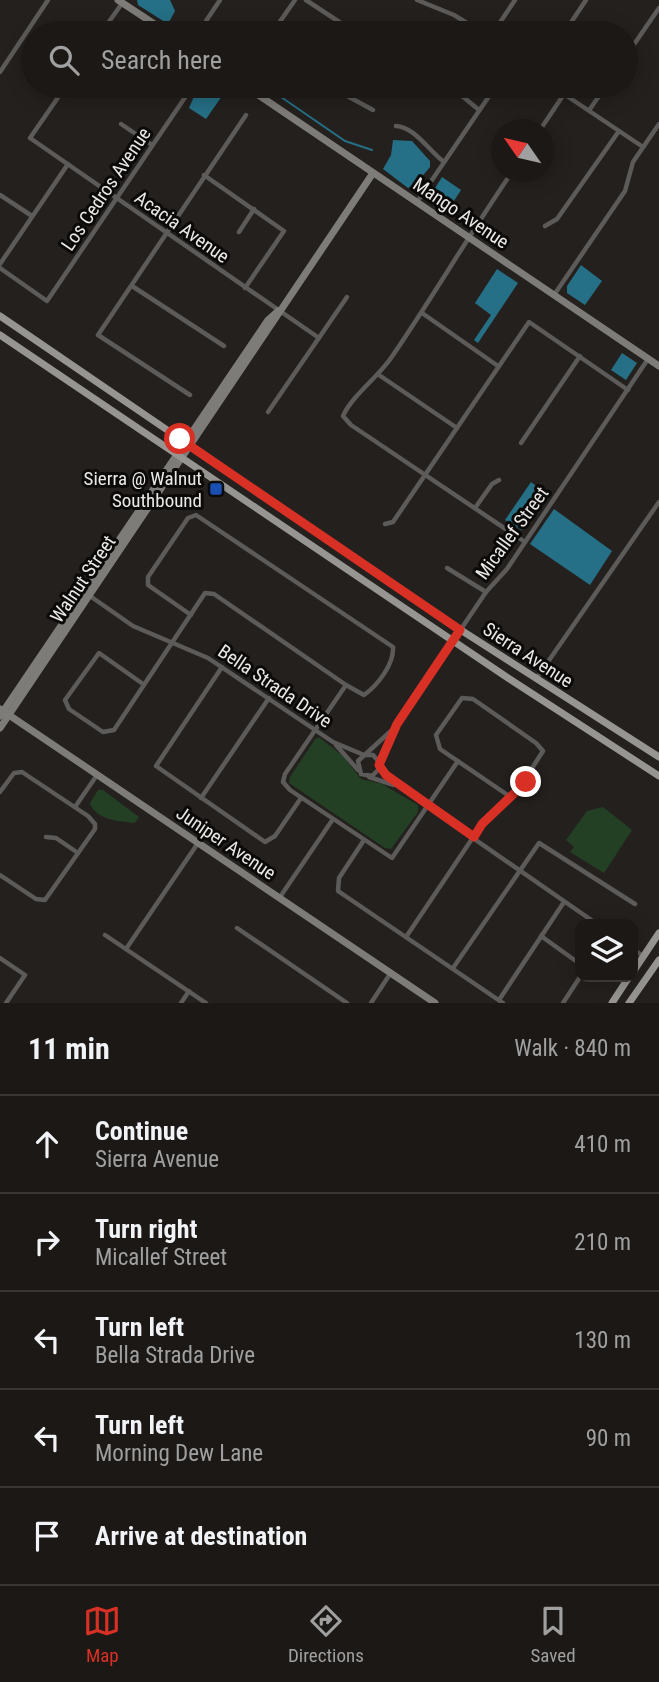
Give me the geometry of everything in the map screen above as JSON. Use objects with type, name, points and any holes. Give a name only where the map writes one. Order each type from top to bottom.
[{"type":"main road","name":"Sierra Avenue","points":[[0,316],[460,630],[659,757]]},
{"type":"main road","name":"Sierra Avenue","points":[[0,335],[453,641],[659,776]]},
{"type":"main road","points":[[638,964],[659,933]]},
{"type":"main road","points":[[629,1003],[659,960]]},
{"type":"main road","points":[[612,1003],[626,982]]},
{"type":"street","points":[[34,21],[48,0]]},
{"type":"street","points":[[206,21],[220,0]]},
{"type":"street","points":[[280,21],[295,0]]},
{"type":"street","points":[[306,0],[338,21]]},
{"type":"street","points":[[417,0],[462,21]]},
{"type":"street","points":[[501,21],[515,0]]},
{"type":"street","points":[[572,21],[586,0]]},
{"type":"street","points":[[110,21],[122,1],[151,21]]},
{"type":"street","points":[[439,8],[442,2]]},
{"type":"street","points":[[638,39],[659,8]]},
{"type":"street","points":[[0,72],[21,40]]},
{"type":"street","name":"Acacia Avenue","points":[[58,98],[30,138],[319,338]]},
{"type":"street","name":"Los Cedros Avenue","points":[[0,266],[47,301],[185,98]]},
{"type":"street","name":"Mango Avenue","points":[[263,98],[659,366]]},
{"type":"street","points":[[351,98],[373,110]]},
{"type":"street","points":[[464,98],[479,110]]},
{"type":"street","points":[[417,202],[488,98]]},
{"type":"street","points":[[548,119],[561,98]]},
{"type":"street","points":[[571,98],[643,147]]},
{"type":"street","points":[[590,109],[598,98]]},
{"type":"street","points":[[190,395],[98,335],[246,115]]},
{"type":"street","points":[[121,124],[152,145]]},
{"type":"street","points":[[554,296],[625,191],[631,166],[659,124]]},
{"type":"street","points":[[396,126],[411,130],[428,151],[444,162]]},
{"type":"street","points":[[545,226],[557,219],[619,131]]},
{"type":"street","points":[[0,266],[68,164]]},
{"type":"street","name":"Walnut Street","points":[[0,729],[3,713],[274,324],[279,311],[373,173]]},
{"type":"street","points":[[205,175],[284,231],[245,288]]},
{"type":"street","points":[[505,182],[422,313],[379,375],[355,398],[345,412],[345,419],[526,542]]},
{"type":"street","points":[[0,195],[32,216]]},
{"type":"street","points":[[239,232],[254,209]]},
{"type":"street","points":[[132,286],[224,346]]},
{"type":"street","points":[[268,412],[347,298]]},
{"type":"street","points":[[422,313],[498,366]]},
{"type":"street","points":[[386,524],[393,522],[529,322],[628,390]]},
{"type":"street","points":[[522,443],[580,356]]},
{"type":"street","name":"Micallef Street","points":[[379,766],[397,724],[486,592],[526,542],[648,358]]},
{"type":"street","points":[[379,375],[457,428]]},
{"type":"street","name":"Walnut Street","points":[[3,713],[90,596],[180,456]]},
{"type":"street","points":[[475,508],[492,484],[499,480]]},
{"type":"street","points":[[536,680],[659,502]]},
{"type":"street","points":[[143,684],[99,653],[65,700],[69,709],[103,732],[114,730],[143,684],[172,643],[191,615],[205,593],[214,594],[364,695],[372,690],[393,658],[393,647],[196,515],[188,518],[148,577],[148,585],[191,615]]},
{"type":"street","points":[[447,568],[486,592]]},
{"type":"street","name":"Bella Strada Drive","points":[[90,596],[134,626],[222,667],[333,742],[365,755]]},
{"type":"street","points":[[222,667],[156,766],[265,842],[275,836],[301,798]]},
{"type":"street","points":[[346,685],[283,782],[301,798],[392,858],[458,761]]},
{"type":"street","points":[[201,798],[269,698]]},
{"type":"street","points":[[406,937],[482,824],[512,798],[526,782],[543,751],[536,743],[473,699],[462,698],[436,735],[436,742],[440,749],[512,798]]},
{"type":"street","name":"Juniper Avenue","points":[[3,713],[435,1003]]},
{"type":"street","name":"Micallef Street","points":[[365,755],[397,724]]},
{"type":"street","name":"Bella Strada Drive","points":[[333,742],[359,771]]},
{"type":"street","points":[[398,786],[368,777],[359,771],[358,761],[365,755],[376,757],[379,766],[398,786],[474,837],[518,872],[590,919]]},
{"type":"street","points":[[368,777],[377,773],[379,766]]},
{"type":"street","points":[[0,792],[17,771],[75,807],[95,824],[46,900],[36,899],[0,875]]},
{"type":"street","points":[[75,807],[97,775]]},
{"type":"street","points":[[279,898],[333,818]]},
{"type":"street","points":[[46,837],[56,838],[78,853]]},
{"type":"street","points":[[364,840],[339,878],[338,891],[501,1001],[564,902]]},
{"type":"street","points":[[126,949],[198,844]]},
{"type":"street","points":[[453,968],[539,844],[635,904]]},
{"type":"street","points":[[237,928],[347,1003]]},
{"type":"street","points":[[105,935],[206,1003]]},
{"type":"street","points":[[541,936],[575,960]]},
{"type":"street","points":[[638,952],[643,956]]},
{"type":"street","points":[[0,958],[25,975],[6,1003]]},
{"type":"street","points":[[371,1003],[391,973]]},
{"type":"street","points":[[564,1003],[577,982]]},
{"type":"street","points":[[181,1003],[189,991]]},
{"type":"green space","points":[[316,738],[320,738],[343,756],[361,779],[382,784],[418,805],[418,812],[391,849],[385,848],[289,783],[290,777]]},
{"type":"green space","points":[[98,790],[103,790],[139,817],[135,823],[108,819],[97,813],[90,803]]},
{"type":"green space","points":[[603,807],[632,830],[604,873],[570,852],[574,847],[566,840],[587,811]]},
{"type":"water","points":[[137,0],[170,0],[175,11],[170,21],[163,21],[138,5]]},
{"type":"water","points":[[193,98],[221,98],[206,119],[189,108]]},
{"type":"water","points":[[393,140],[412,141],[430,161],[430,167],[415,185],[408,188],[383,169],[391,155]]},
{"type":"water","points":[[442,177],[461,190],[446,213],[432,204],[430,196]]},
{"type":"water","points":[[581,265],[602,281],[585,305],[567,293],[567,286]]},
{"type":"water","points":[[497,269],[518,283],[478,343],[474,340],[491,315],[475,303]]},
{"type":"water","points":[[622,353],[637,363],[626,380],[611,370]]},
{"type":"water","points":[[531,482],[547,495],[525,529],[521,530],[505,520]]},
{"type":"water","points":[[554,509],[612,551],[590,585],[530,544]]},
{"type":"waterway","points":[[282,98],[345,141],[372,150]]},
{"type":"place","name":"Sierra @ Walnut Southbound","points":[[216,489]]},
{"type":"route","points":[[180,439],[460,630],[397,724],[379,765],[386,775],[474,837],[482,824],[526,782]]}]
